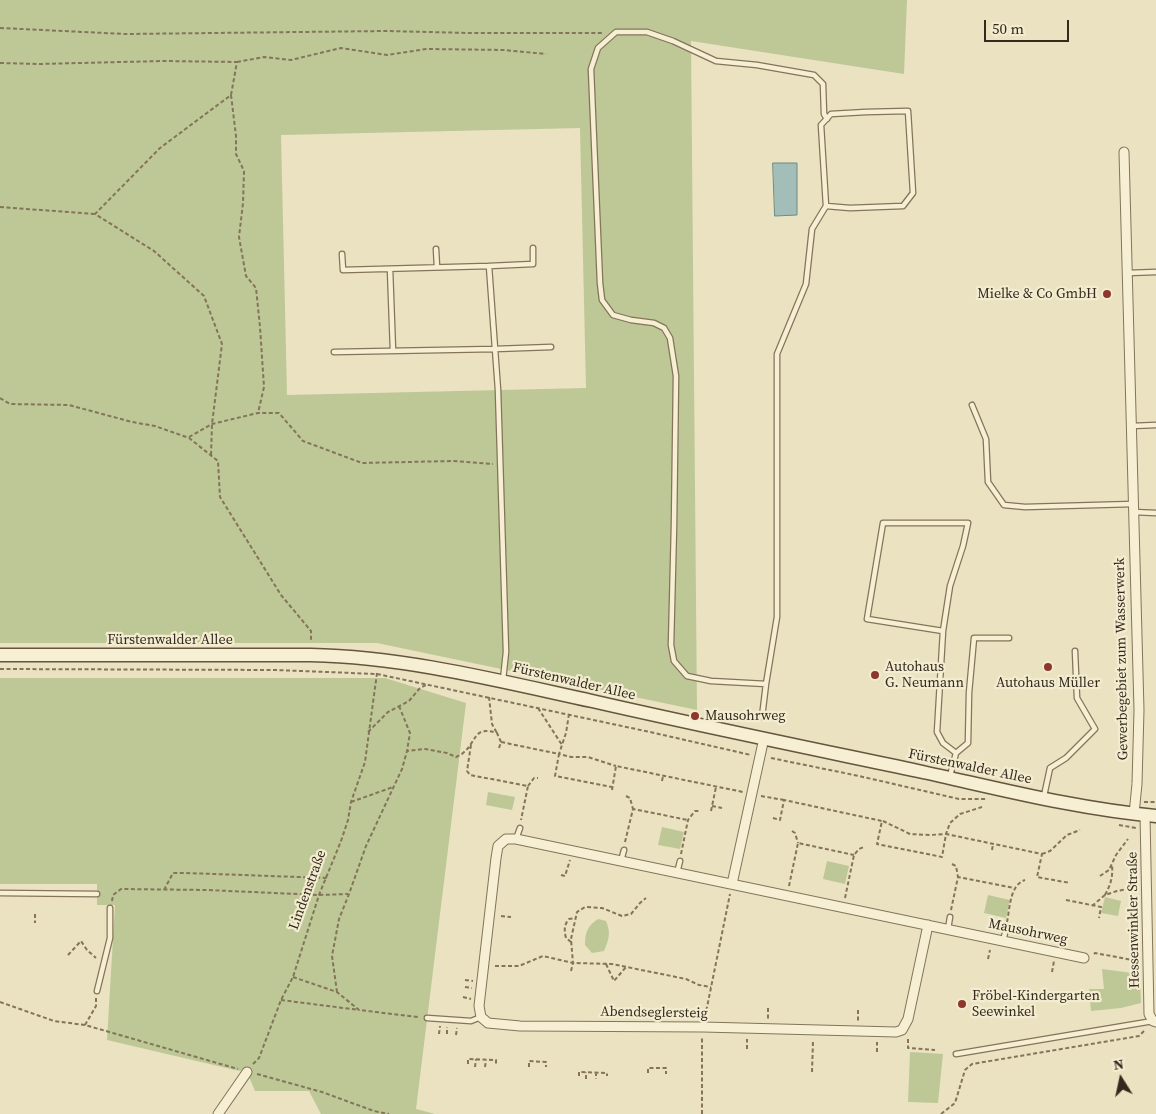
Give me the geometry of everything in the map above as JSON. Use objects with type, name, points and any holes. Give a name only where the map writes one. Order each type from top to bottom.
[{"type":"main road","name":"Fürstenwalder Allee","points":[[0,656],[311,655],[378,659],[503,681],[655,716],[1044,798],[1145,815]]},
{"type":"street","name":"Gewerbegebiet zum Wasserwerk","points":[[1124,152],[1139,710],[1137,784],[1145,815]]},
{"type":"street","points":[[732,888],[764,738]]},
{"type":"street","name":"Hessenwinkler Straße","points":[[1145,815],[1149,1014],[1154,1021]]},
{"type":"street","name":"Mausohrweg","points":[[481,1017],[479,1006],[480,988],[496,858],[498,846],[506,839],[516,839],[677,873],[732,888],[787,896],[1084,958]]},
{"type":"street","name":"Abendseglersteig","points":[[481,1017],[488,1023],[520,1026],[702,1027],[896,1032],[902,1030],[908,1019],[928,925]]},
{"type":"street","points":[[218,1114],[247,1072]]},
{"type":"lane","points":[[766,684],[711,681],[688,676],[674,661],[671,645],[676,376],[670,338],[664,328],[654,323],[631,320],[613,314],[602,300],[591,69],[598,48],[616,32],[647,32],[674,41],[716,61],[758,65],[814,75],[822,84],[824,114],[827,119]]},
{"type":"lane","points":[[762,717],[778,617],[777,354],[806,284],[812,229],[826,206],[821,126],[831,114],[908,111],[913,193],[903,206],[850,208],[826,206]]},
{"type":"lane","points":[[342,254],[343,270],[489,266],[533,264],[532,248]]},
{"type":"lane","points":[[436,249],[437,267]]},
{"type":"lane","points":[[489,266],[498,390],[506,652],[503,681]]},
{"type":"lane","points":[[390,269],[394,351]]},
{"type":"lane","points":[[1128,273],[1156,272]]},
{"type":"lane","points":[[334,352],[551,347]]},
{"type":"lane","points":[[972,405],[986,439],[988,482],[1004,505],[1025,507],[1133,508],[1156,513]]},
{"type":"lane","points":[[1132,426],[1156,425]]},
{"type":"lane","points":[[943,630],[867,619],[883,523],[968,523],[963,546],[950,586],[943,630],[937,732],[943,743],[956,753]]},
{"type":"lane","points":[[950,778],[956,753],[968,743],[969,693],[974,638],[1009,638]]},
{"type":"lane","points":[[1044,798],[1050,768],[1066,758],[1095,729],[1077,698],[1075,651]]},
{"type":"lane","points":[[516,839],[520,828]]},
{"type":"lane","points":[[621,861],[624,850]]},
{"type":"lane","points":[[677,873],[680,862]]},
{"type":"lane","points":[[0,894],[97,894]]},
{"type":"lane","points":[[97,991],[110,938],[110,908]]},
{"type":"lane","points":[[948,929],[950,917]]},
{"type":"lane","points":[[1002,941],[1006,929]]},
{"type":"lane","points":[[427,1018],[470,1021],[481,1017]]},
{"type":"lane","points":[[956,1054],[1154,1021]]},
{"type":"path","points":[[0,28],[126,34],[616,32]]},
{"type":"path","points":[[0,63],[238,62],[264,57],[291,60],[341,48],[387,55],[426,49],[504,50],[546,54]]},
{"type":"path","points":[[238,62],[231,95],[236,136],[236,154],[244,171],[239,237],[246,276],[256,288],[264,388],[258,413]]},
{"type":"path","points":[[95,214],[160,148],[231,95]]},
{"type":"path","points":[[0,207],[95,214],[154,251],[204,296],[222,344],[212,424],[211,456]]},
{"type":"path","points":[[0,398],[10,404],[69,405],[132,422],[155,426],[189,438],[218,461],[220,498],[281,595],[312,631],[311,646]]},
{"type":"path","points":[[189,438],[212,424],[258,413],[279,413],[303,441],[362,463],[453,461],[500,464]]},
{"type":"path","name":"Lindenstraße","points":[[247,1072],[258,1058],[281,1000],[293,977],[320,895],[348,820],[351,802],[365,762],[378,659]]},
{"type":"path","points":[[0,669],[276,670],[377,674],[723,748]]},
{"type":"path","points":[[368,732],[388,712],[408,701],[420,688],[428,684]]},
{"type":"path","points":[[488,697],[492,724],[500,742],[499,748]]},
{"type":"path","points":[[337,992],[332,956],[339,919],[366,846],[402,769],[407,751],[410,733],[399,706]]},
{"type":"path","points":[[538,708],[562,745]]},
{"type":"path","points":[[569,714],[554,777],[612,789],[616,766]]},
{"type":"path","points":[[407,751],[425,748],[456,757],[464,753],[478,732],[488,730],[497,733]]},
{"type":"path","points":[[500,742],[588,758],[616,766],[743,792]]},
{"type":"path","points":[[471,743],[467,771],[470,775],[528,786]]},
{"type":"path","points":[[803,764],[959,799]]},
{"type":"path","points":[[662,782],[663,776]]},
{"type":"path","points":[[520,828],[528,786],[534,778],[538,778]]},
{"type":"path","points":[[351,802],[393,787]]},
{"type":"path","points":[[711,811],[716,787]]},
{"type":"path","points":[[759,795],[882,821],[910,834],[930,836],[946,834],[1042,854],[1050,851],[1067,835],[1080,830]]},
{"type":"path","points":[[624,850],[633,809],[630,798],[626,796]]},
{"type":"path","points":[[779,825],[784,800]]},
{"type":"path","points":[[712,806],[722,808]]},
{"type":"path","points":[[882,821],[877,845],[942,858],[950,822],[960,814],[982,807]]},
{"type":"path","points":[[633,809],[688,820]]},
{"type":"path","points":[[680,862],[688,820],[695,811],[699,811]]},
{"type":"path","points":[[773,818],[780,820]]},
{"type":"path","points":[[787,896],[798,843],[792,830]]},
{"type":"path","points":[[1100,876],[1109,870],[1128,839]]},
{"type":"path","points":[[798,843],[854,855]]},
{"type":"path","points":[[992,850],[994,844]]},
{"type":"path","points":[[843,908],[854,855],[859,849],[864,847]]},
{"type":"path","points":[[1042,854],[1037,878],[1070,883]]},
{"type":"path","points":[[561,875],[565,876],[570,858]]},
{"type":"path","points":[[950,917],[958,876],[956,866],[952,864]]},
{"type":"path","points":[[1092,906],[1105,895],[1110,886],[1113,876],[1112,864]]},
{"type":"path","points":[[164,890],[173,873],[327,878]]},
{"type":"path","points":[[958,876],[1014,888]]},
{"type":"path","points":[[1006,929],[1014,888],[1019,882],[1025,880]]},
{"type":"path","points":[[1105,895],[1147,886]]},
{"type":"path","points":[[702,1114],[702,1027],[732,888]]},
{"type":"path","points":[[110,908],[113,895],[121,889],[320,895],[349,894]]},
{"type":"path","points":[[571,971],[573,963],[571,942],[577,912],[585,907],[602,908],[622,916],[631,914],[646,898]]},
{"type":"path","points":[[1066,900],[1101,907],[1099,918]]},
{"type":"path","points":[[34,914],[35,923]]},
{"type":"path","points":[[501,916],[511,917]]},
{"type":"path","points":[[571,942],[566,938],[564,931],[569,919],[576,918]]},
{"type":"path","points":[[68,956],[81,941],[87,950],[103,965]]},
{"type":"path","points":[[988,960],[991,946]]},
{"type":"path","points":[[1084,958],[1095,953],[1138,961]]},
{"type":"path","points":[[495,966],[519,966],[543,956],[573,963],[626,967],[663,976],[686,979],[699,985],[711,987]]},
{"type":"path","points":[[1052,972],[1055,958]]},
{"type":"path","points":[[606,964],[614,981],[626,967]]},
{"type":"path","points":[[293,977],[337,992],[359,1010]]},
{"type":"path","points":[[466,980],[476,982]]},
{"type":"path","points":[[465,987],[475,988]]},
{"type":"path","points":[[85,1025],[96,1006],[97,991]]},
{"type":"path","points":[[463,997],[473,999]]},
{"type":"path","points":[[281,1000],[427,1018]]},
{"type":"path","points":[[0,1002],[54,1021],[85,1025],[322,1092],[374,1113],[389,1114]]},
{"type":"path","points":[[768,1008],[768,1018]]},
{"type":"path","points":[[858,1010],[858,1020]]},
{"type":"path","points":[[941,1114],[955,1103],[965,1070],[972,1064],[1139,1036],[1154,1021]]},
{"type":"path","points":[[747,1035],[747,1049]]},
{"type":"path","points":[[812,1072],[813,1036]]},
{"type":"path","points":[[877,1052],[878,1038]]},
{"type":"path","points":[[908,1039],[908,1048],[935,1050]]},
{"type":"path","points":[[468,1064],[468,1059],[496,1060],[496,1066]]},
{"type":"path","points":[[475,1067],[476,1059]]},
{"type":"path","points":[[485,1067],[486,1060]]},
{"type":"path","points":[[529,1067],[529,1061],[546,1062],[546,1067]]},
{"type":"path","points":[[536,1062],[536,1067]]},
{"type":"path","points":[[648,1074],[648,1068],[666,1068],[666,1074]]},
{"type":"path","points":[[656,1068],[656,1074]]},
{"type":"path","points":[[579,1076],[579,1072],[607,1073],[607,1076]]},
{"type":"path","points":[[586,1072],[586,1078]]},
{"type":"path","points":[[596,1072],[596,1079]]},
{"type":"green space","points":[[0,0],[907,0],[904,74],[691,41],[697,710],[377,643],[0,643]],"holes":[[[580,128],[586,388],[287,395],[281,135]]]},
{"type":"green space","points":[[0,678],[385,678],[466,703],[416,1109],[435,1114],[321,1114],[309,1091],[255,1091],[247,1072],[107,1040],[115,905],[97,905],[97,884],[0,884]]},
{"type":"green space","points":[[488,792],[515,797],[512,810],[486,805]]},
{"type":"green space","points":[[662,827],[684,832],[680,849],[658,845]]},
{"type":"green space","points":[[827,861],[849,866],[845,884],[823,879]]},
{"type":"green space","points":[[988,895],[1010,900],[1006,918],[984,913]]},
{"type":"green space","points":[[1105,897],[1121,901],[1118,916],[1101,913]]},
{"type":"green space","points":[[598,919],[606,921],[609,936],[604,951],[592,953],[585,945],[585,937],[589,927]]},
{"type":"green space","points":[[1102,969],[1140,974],[1141,1003],[1121,1008],[1091,1011],[1089,989],[1104,989]]},
{"type":"green space","points":[[910,1052],[943,1054],[938,1103],[908,1102]]},
{"type":"water","points":[[773,163],[797,163],[797,215],[775,216]]},
{"type":"place","name":"Mielke & Co GmbH","points":[[1107,294]]},
{"type":"place","name":"Autohaus Müller","points":[[1048,667]]},
{"type":"place","name":"Autohaus G. Neumann","points":[[875,675]]},
{"type":"place","name":"Mausohrweg","points":[[695,716]]},
{"type":"place","name":"Fröbel-Kindergarten Seewinkel","points":[[962,1004]]}]
